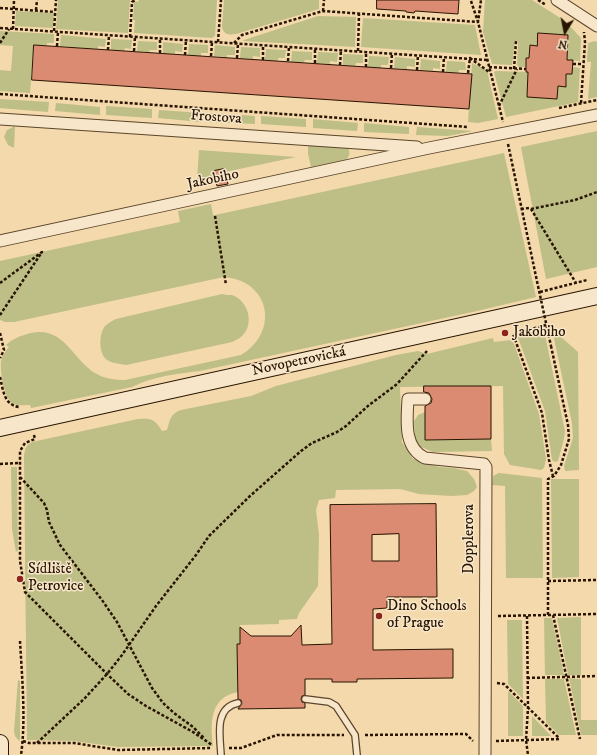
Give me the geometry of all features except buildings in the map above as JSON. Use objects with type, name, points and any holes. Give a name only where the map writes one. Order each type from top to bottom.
[{"type":"main road","name":"Novopetrovická","points":[[0,428],[597,296]]},
{"type":"main road","points":[[0,743],[0,755]]},
{"type":"street","points":[[557,0],[597,26]]},
{"type":"street","name":"Jakobiho","points":[[0,241],[429,148],[597,115]]},
{"type":"street","name":"Frostova","points":[[0,119],[429,148]]},
{"type":"street","name":"Dopplerova","points":[[425,399],[408,399],[406,429],[418,454],[425,458],[484,464],[486,467],[485,755]]},
{"type":"lane","points":[[305,699],[329,702],[336,706],[355,735],[357,755]]},
{"type":"lane","points":[[221,755],[220,733],[222,713],[232,704],[238,703]]},
{"type":"path","points":[[0,43],[11,29],[14,0]]},
{"type":"path","points":[[36,10],[37,0]]},
{"type":"path","points":[[56,0],[55,12],[57,46]]},
{"type":"path","points":[[130,36],[132,2],[135,0]]},
{"type":"path","points":[[218,42],[221,0]]},
{"type":"path","points":[[323,11],[324,0]]},
{"type":"path","points":[[478,22],[481,0]]},
{"type":"path","points":[[470,1],[478,22],[489,66],[526,69]]},
{"type":"path","points":[[0,8],[55,12]]},
{"type":"path","points":[[234,43],[242,35],[323,11],[478,22]]},
{"type":"path","points":[[358,51],[360,14]]},
{"type":"path","points":[[0,28],[487,60]]},
{"type":"path","points":[[581,103],[585,42],[584,30]]},
{"type":"path","points":[[108,50],[109,35]]},
{"type":"path","points":[[134,51],[135,37]]},
{"type":"path","points":[[160,38],[160,53]]},
{"type":"path","points":[[185,55],[186,40]]},
{"type":"path","points":[[499,107],[515,69],[516,41]]},
{"type":"path","points":[[211,56],[212,42]]},
{"type":"path","points":[[237,58],[238,44]]},
{"type":"path","points":[[263,45],[263,60]]},
{"type":"path","points":[[288,61],[289,47]]},
{"type":"path","points":[[315,48],[315,63]]},
{"type":"path","points":[[340,65],[341,50]]},
{"type":"path","points":[[366,52],[366,66]]},
{"type":"path","points":[[391,68],[392,53]]},
{"type":"path","points":[[417,70],[418,55]]},
{"type":"path","points":[[443,72],[444,57]]},
{"type":"path","points":[[470,58],[490,72]]},
{"type":"path","points":[[468,73],[470,58]]},
{"type":"path","points":[[572,64],[583,64]]},
{"type":"path","points":[[0,94],[470,127]]},
{"type":"path","points":[[497,123],[503,122]]},
{"type":"path","points":[[521,209],[531,209],[575,200],[597,192]]},
{"type":"path","points":[[531,209],[576,282]]},
{"type":"path","points":[[215,216],[226,285]]},
{"type":"path","points":[[524,222],[568,425],[569,439],[561,465],[554,476],[548,479],[548,615]]},
{"type":"path","points":[[0,283],[42,252],[0,315]]},
{"type":"path","points":[[539,292],[587,280]]},
{"type":"path","points":[[546,325],[513,334],[542,413],[549,460],[554,476]]},
{"type":"path","points":[[0,333],[4,350],[0,358]]},
{"type":"path","points":[[37,743],[85,698],[107,674],[156,606],[196,556],[208,536],[301,451],[312,443],[337,432],[346,426],[369,404],[396,384],[427,351]]},
{"type":"path","points":[[0,378],[6,399],[15,407],[27,408],[35,439],[25,443],[20,451],[20,561],[25,592],[128,694],[211,744]]},
{"type":"path","points":[[0,464],[20,463]]},
{"type":"path","points":[[20,477],[44,503],[53,533],[60,545],[117,622],[152,688],[163,703],[193,727],[214,748],[118,750],[74,743],[29,743],[23,741]]},
{"type":"path","points":[[548,581],[597,580]]},
{"type":"path","points":[[485,616],[597,614]]},
{"type":"path","points":[[553,615],[580,739]]},
{"type":"path","points":[[527,616],[528,708],[526,740],[528,755]]},
{"type":"path","points":[[20,642],[23,741],[21,755]]},
{"type":"path","points":[[527,678],[597,676]]},
{"type":"path","points":[[221,748],[241,748],[277,735],[466,734],[472,741],[560,739],[504,684],[485,683]]},
{"type":"green space","points":[[58,0],[130,0],[128,33],[56,29]]},
{"type":"green space","points":[[139,0],[217,0],[215,36],[212,38],[134,33],[134,1],[138,2]]},
{"type":"green space","points":[[224,0],[319,0],[319,9],[236,34],[229,34],[224,32],[222,27]]},
{"type":"green space","points":[[485,0],[532,0],[565,21],[581,38],[580,61],[567,60],[568,35],[538,33],[537,46],[530,46],[529,58],[526,58],[526,67],[519,67],[517,65],[518,41],[515,41],[512,65],[492,64],[483,32]]},
{"type":"green space","points":[[16,11],[54,13],[53,28],[15,26]]},
{"type":"green space","points":[[318,16],[356,17],[355,47],[243,41],[244,40]]},
{"type":"green space","points":[[363,18],[475,25],[481,55],[361,47]]},
{"type":"green space","points":[[0,31],[54,34],[54,43],[47,43],[47,45],[34,45],[30,93],[0,91],[0,70],[11,71],[13,46],[0,45]]},
{"type":"green space","points":[[61,35],[106,39],[105,47],[98,46],[98,49],[60,46]]},
{"type":"green space","points":[[111,39],[132,40],[131,49],[125,48],[124,51],[111,50]]},
{"type":"green space","points":[[138,41],[157,42],[157,50],[150,50],[149,52],[137,51]]},
{"type":"green space","points":[[595,41],[597,42],[597,97],[588,99],[591,62],[587,62],[588,43]]},
{"type":"green space","points":[[163,42],[183,44],[182,52],[175,51],[175,54],[163,53]]},
{"type":"green space","points":[[189,44],[208,45],[208,53],[201,53],[201,56],[188,55]]},
{"type":"green space","points":[[215,45],[235,47],[235,55],[227,55],[227,57],[214,56]]},
{"type":"green space","points":[[241,47],[260,48],[260,57],[253,56],[253,59],[240,58]]},
{"type":"green space","points":[[266,49],[286,50],[285,58],[278,58],[278,61],[265,60]]},
{"type":"green space","points":[[292,51],[312,52],[312,60],[305,60],[304,62],[291,62]]},
{"type":"green space","points":[[318,52],[338,53],[337,62],[330,61],[330,64],[317,63]]},
{"type":"green space","points":[[343,54],[363,55],[363,63],[356,63],[355,66],[343,65]]},
{"type":"green space","points":[[369,56],[389,57],[388,65],[381,65],[381,68],[368,67]]},
{"type":"green space","points":[[395,57],[415,59],[415,67],[407,66],[407,69],[394,68]]},
{"type":"green space","points":[[421,59],[440,61],[440,69],[433,68],[433,71],[420,70]]},
{"type":"green space","points":[[447,61],[465,62],[466,70],[459,70],[458,73],[446,72]]},
{"type":"green space","points":[[472,63],[487,70],[498,119],[478,123],[468,122]]},
{"type":"green space","points":[[572,67],[580,68],[578,102],[506,117],[494,72],[528,72],[527,97],[557,99],[558,86],[566,86],[566,74]]},
{"type":"green space","points":[[0,99],[49,102],[48,112],[0,108]]},
{"type":"green space","points":[[56,103],[100,107],[100,115],[55,111]]},
{"type":"green space","points":[[106,106],[152,109],[152,118],[106,115]]},
{"type":"green space","points":[[159,110],[202,113],[201,122],[158,118]]},
{"type":"green space","points":[[210,113],[255,116],[255,124],[209,122]]},
{"type":"green space","points":[[261,116],[306,119],[306,127],[261,124]]},
{"type":"green space","points":[[313,119],[358,123],[357,131],[313,128]]},
{"type":"green space","points":[[364,123],[409,127],[409,134],[364,132]]},
{"type":"green space","points":[[15,126],[14,148],[8,145],[4,137],[7,130]]},
{"type":"green space","points":[[417,127],[473,131],[448,136],[416,135]]},
{"type":"green space","points":[[597,131],[597,267],[546,279],[521,147]]},
{"type":"green space","points":[[308,144],[346,147],[349,150],[349,156],[345,160],[311,167],[308,154]]},
{"type":"green space","points":[[199,150],[296,157],[225,172],[224,169],[214,171],[215,177],[197,181]]},
{"type":"green space","points":[[504,153],[536,297],[200,371],[165,376],[140,383],[132,387],[31,408],[30,405],[14,404],[5,392],[2,378],[1,359],[9,347],[6,345],[24,335],[42,332],[52,334],[67,345],[87,367],[95,373],[110,379],[125,380],[241,355],[250,349],[257,341],[265,322],[265,313],[263,303],[258,294],[250,286],[244,282],[224,277],[14,322],[5,322],[0,320],[0,261],[180,222],[178,211],[211,204],[213,215],[215,215]]},
{"type":"green space","points":[[222,294],[232,295],[238,298],[243,302],[248,314],[248,326],[245,332],[241,337],[232,342],[126,365],[111,362],[104,357],[100,343],[103,329],[116,319]]},
{"type":"green space","points":[[552,329],[578,352],[579,470],[565,471],[564,466],[573,438],[572,423]]},
{"type":"green space","points":[[544,330],[565,431],[558,461],[555,462],[552,460],[545,411],[517,335]]},
{"type":"green space","points":[[493,338],[494,342],[511,340],[514,344],[539,414],[546,459],[544,468],[541,470],[510,465],[504,454],[503,386],[400,387],[402,442],[413,459],[439,467],[467,471],[474,479],[477,487],[474,491],[467,495],[451,496],[419,494],[400,489],[336,490],[335,498],[319,500],[316,510],[319,535],[318,586],[299,613],[297,619],[279,620],[279,624],[240,625],[240,644],[237,644],[238,692],[222,699],[217,705],[212,720],[213,746],[118,747],[73,741],[27,740],[24,456],[25,449],[28,444],[138,419],[152,420],[162,431],[167,430],[173,415],[181,410],[251,396],[276,386],[396,355],[418,351],[427,354]]},
{"type":"green space","points":[[425,412],[425,440],[491,439],[492,451],[433,452],[419,446],[415,440],[414,421],[418,415]]},
{"type":"green space","points":[[11,467],[17,467],[18,550],[16,552],[12,529]]},
{"type":"green space","points":[[499,473],[542,478],[543,578],[506,578],[505,486],[492,485],[493,476]]},
{"type":"green space","points":[[551,479],[579,479],[579,577],[552,578]]},
{"type":"green space","points":[[581,617],[581,675],[568,675],[557,618]]},
{"type":"green space","points":[[544,618],[552,618],[564,675],[545,675]]},
{"type":"green space","points":[[507,620],[522,620],[523,699],[508,684]]},
{"type":"green space","points":[[569,678],[581,679],[581,720],[597,720],[597,735],[581,735]]},
{"type":"green space","points":[[545,679],[564,679],[576,735],[559,735],[546,722]]},
{"type":"green space","points":[[18,680],[20,681],[19,741],[15,736],[14,731]]},
{"type":"green space","points":[[508,691],[523,706],[523,736],[508,736]]},
{"type":"green space","points":[[532,716],[551,736],[532,736]]},
{"type":"place","name":"Jakobiho","points":[[505,333]]},
{"type":"place","name":"Sídliště Petrovice","points":[[20,579]]},
{"type":"place","name":"Dino Schools of Prague","points":[[379,616]]}]
